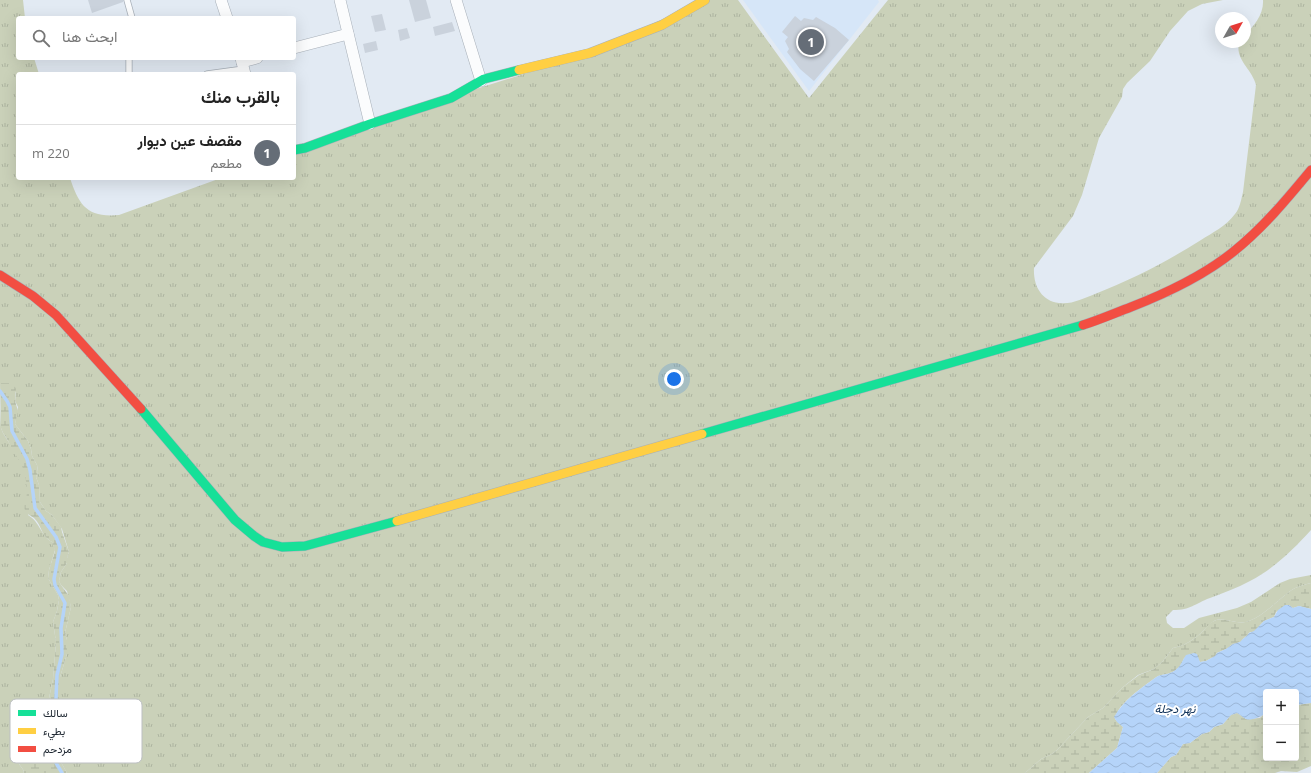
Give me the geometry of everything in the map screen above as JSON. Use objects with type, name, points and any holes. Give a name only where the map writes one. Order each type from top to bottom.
[{"type":"street","points":[[221,0],[226,16]]},
{"type":"street","points":[[340,0],[370,124]]},
{"type":"street","points":[[456,0],[481,81]]},
{"type":"street","points":[[296,150],[305,148],[370,124],[451,98],[481,81],[595,51],[662,24],[705,0]]},
{"type":"street","points":[[296,47],[348,34]]},
{"type":"street","points":[[243,66],[254,60]]},
{"type":"street","points":[[0,275],[50,308],[151,419],[235,520],[246,531],[256,539],[265,543],[286,548],[318,543],[1087,324],[1176,287],[1218,263],[1286,202],[1311,170]]},
{"type":"lane","points":[[127,0],[131,16]]},
{"type":"lane","points":[[129,72],[130,60]]},
{"type":"lane","points":[[216,72],[243,66]]},
{"type":"shaded area","points":[[743,0],[878,0],[879,2],[809,91]]},
{"type":"green space","points":[[0,0],[23,0],[25,16],[16,16],[16,60],[35,60],[38,72],[16,72],[16,180],[71,180],[77,196],[86,208],[99,214],[119,215],[215,180],[296,180],[296,150],[460,94],[581,56],[705,0],[738,0],[809,98],[888,0],[1223,0],[1202,4],[1188,11],[1170,31],[1150,61],[1127,83],[1123,89],[1122,97],[1099,138],[1082,195],[1073,216],[1034,268],[1035,280],[1039,291],[1043,296],[1053,302],[1068,303],[1077,301],[1123,282],[1175,256],[1223,226],[1237,212],[1243,192],[1256,85],[1239,54],[1238,48],[1251,48],[1251,29],[1260,15],[1263,0],[1311,0],[1311,530],[1297,545],[1267,571],[1240,586],[1188,608],[1173,610],[1166,617],[1167,623],[1173,628],[1184,628],[1199,618],[1237,608],[1251,602],[1280,583],[1290,579],[1311,575],[1311,583],[1291,590],[1265,612],[1249,621],[1214,621],[1193,640],[1173,648],[1163,661],[1154,669],[1138,675],[1123,687],[1103,708],[1088,717],[1057,750],[1041,759],[1025,773],[67,773],[61,763],[142,763],[142,699],[60,699],[60,677],[67,654],[67,640],[65,633],[71,607],[67,591],[59,581],[61,572],[67,563],[69,552],[62,529],[40,502],[39,485],[36,477],[38,472],[37,465],[32,456],[28,441],[15,424],[18,407],[15,401],[16,392],[0,383]]},
{"type":"green space","points":[[0,383],[9,383],[16,388],[15,401],[18,411],[15,424],[28,441],[32,456],[37,465],[38,472],[36,477],[39,485],[40,502],[61,527],[69,552],[67,563],[61,572],[59,581],[69,596],[71,607],[65,633],[67,640],[67,654],[60,677],[60,699],[49,699],[53,679],[56,642],[53,622],[59,600],[58,595],[48,578],[55,551],[52,542],[45,537],[37,521],[25,510],[24,506],[27,492],[25,474],[1,428]]},
{"type":"green space","points":[[0,407],[1,428],[3,433],[24,467],[27,483],[28,515],[35,521],[45,536],[52,542],[55,550],[48,578],[58,595],[59,600],[53,622],[56,642],[53,679],[49,699],[10,699],[10,763],[19,763],[24,771],[23,773],[0,773]]},
{"type":"green space","points":[[1311,583],[1311,609],[1299,606],[1293,608],[1289,605],[1276,612],[1274,617],[1264,621],[1254,632],[1250,632],[1241,642],[1233,644],[1206,661],[1200,662],[1193,654],[1184,658],[1181,665],[1175,671],[1157,677],[1131,696],[1120,708],[1115,719],[1123,727],[1117,748],[1089,773],[1025,773],[1041,759],[1057,750],[1088,717],[1103,708],[1123,687],[1139,675],[1154,669],[1163,661],[1173,648],[1193,640],[1212,622],[1218,620],[1240,622],[1249,621],[1265,612],[1291,590]]},
{"type":"green space","points":[[1311,703],[1311,766],[1297,772],[1281,771],[1275,773],[1157,773],[1171,757],[1176,755],[1183,744],[1190,743],[1202,734],[1209,732],[1214,727],[1223,724],[1231,715],[1237,713],[1246,719],[1260,718],[1263,715],[1263,761],[1299,761],[1299,705]]},
{"type":"green space","points":[[18,763],[61,763],[67,773],[23,773],[24,771]]},
{"type":"water","name":"نهر دجلة","points":[[1285,605],[1289,605],[1293,608],[1299,606],[1311,609],[1311,703],[1299,705],[1299,689],[1263,689],[1263,714],[1250,719],[1237,713],[1231,715],[1223,724],[1214,727],[1209,732],[1202,734],[1190,743],[1183,744],[1176,755],[1171,757],[1157,773],[1089,773],[1117,748],[1123,727],[1114,717],[1133,695],[1157,677],[1176,670],[1186,655],[1194,653],[1197,654],[1200,662],[1206,661],[1233,644],[1240,642],[1264,621],[1274,617],[1278,610]]},
{"type":"building","points":[[88,0],[123,0],[123,2],[92,13]]},
{"type":"building","points":[[409,0],[426,0],[431,18],[415,22]]},
{"type":"building","points":[[382,14],[386,30],[375,32],[371,16]]},
{"type":"building","points":[[795,16],[801,21],[804,18],[813,20],[816,17],[835,28],[849,40],[814,81],[800,69],[787,52],[789,49],[785,41],[788,37],[782,32]]},
{"type":"building","points":[[452,22],[455,31],[435,36],[433,27]]},
{"type":"building","points":[[407,28],[410,38],[400,41],[398,30]]},
{"type":"building","points":[[376,41],[378,50],[365,53],[363,44]]},
{"type":"waterway","points":[[0,391],[10,407],[12,431],[27,459],[35,508],[56,537],[60,547],[54,579],[55,585],[65,603],[61,628],[62,654],[57,675],[56,699]]},
{"type":"waterway","points":[[56,763],[62,773]]},
{"type":"traffic: fast","points":[[296,150],[305,148],[370,124],[451,98],[484,79],[519,70]]},
{"type":"traffic: fast","points":[[702,434],[1083,325]]},
{"type":"traffic: fast","points":[[141,409],[235,520],[263,542],[282,547],[305,546],[397,521]]},
{"type":"traffic: slow","points":[[519,70],[590,53],[662,25],[705,0]]},
{"type":"traffic: slow","points":[[397,521],[702,434]]},
{"type":"traffic: jam","points":[[1083,325],[1171,290],[1221,261],[1244,243],[1265,223],[1311,170]]},
{"type":"traffic: jam","points":[[0,275],[33,296],[56,315],[141,409]]},
{"type":"place","name":"مقصف عين ديوار","points":[[811,42]]}]
